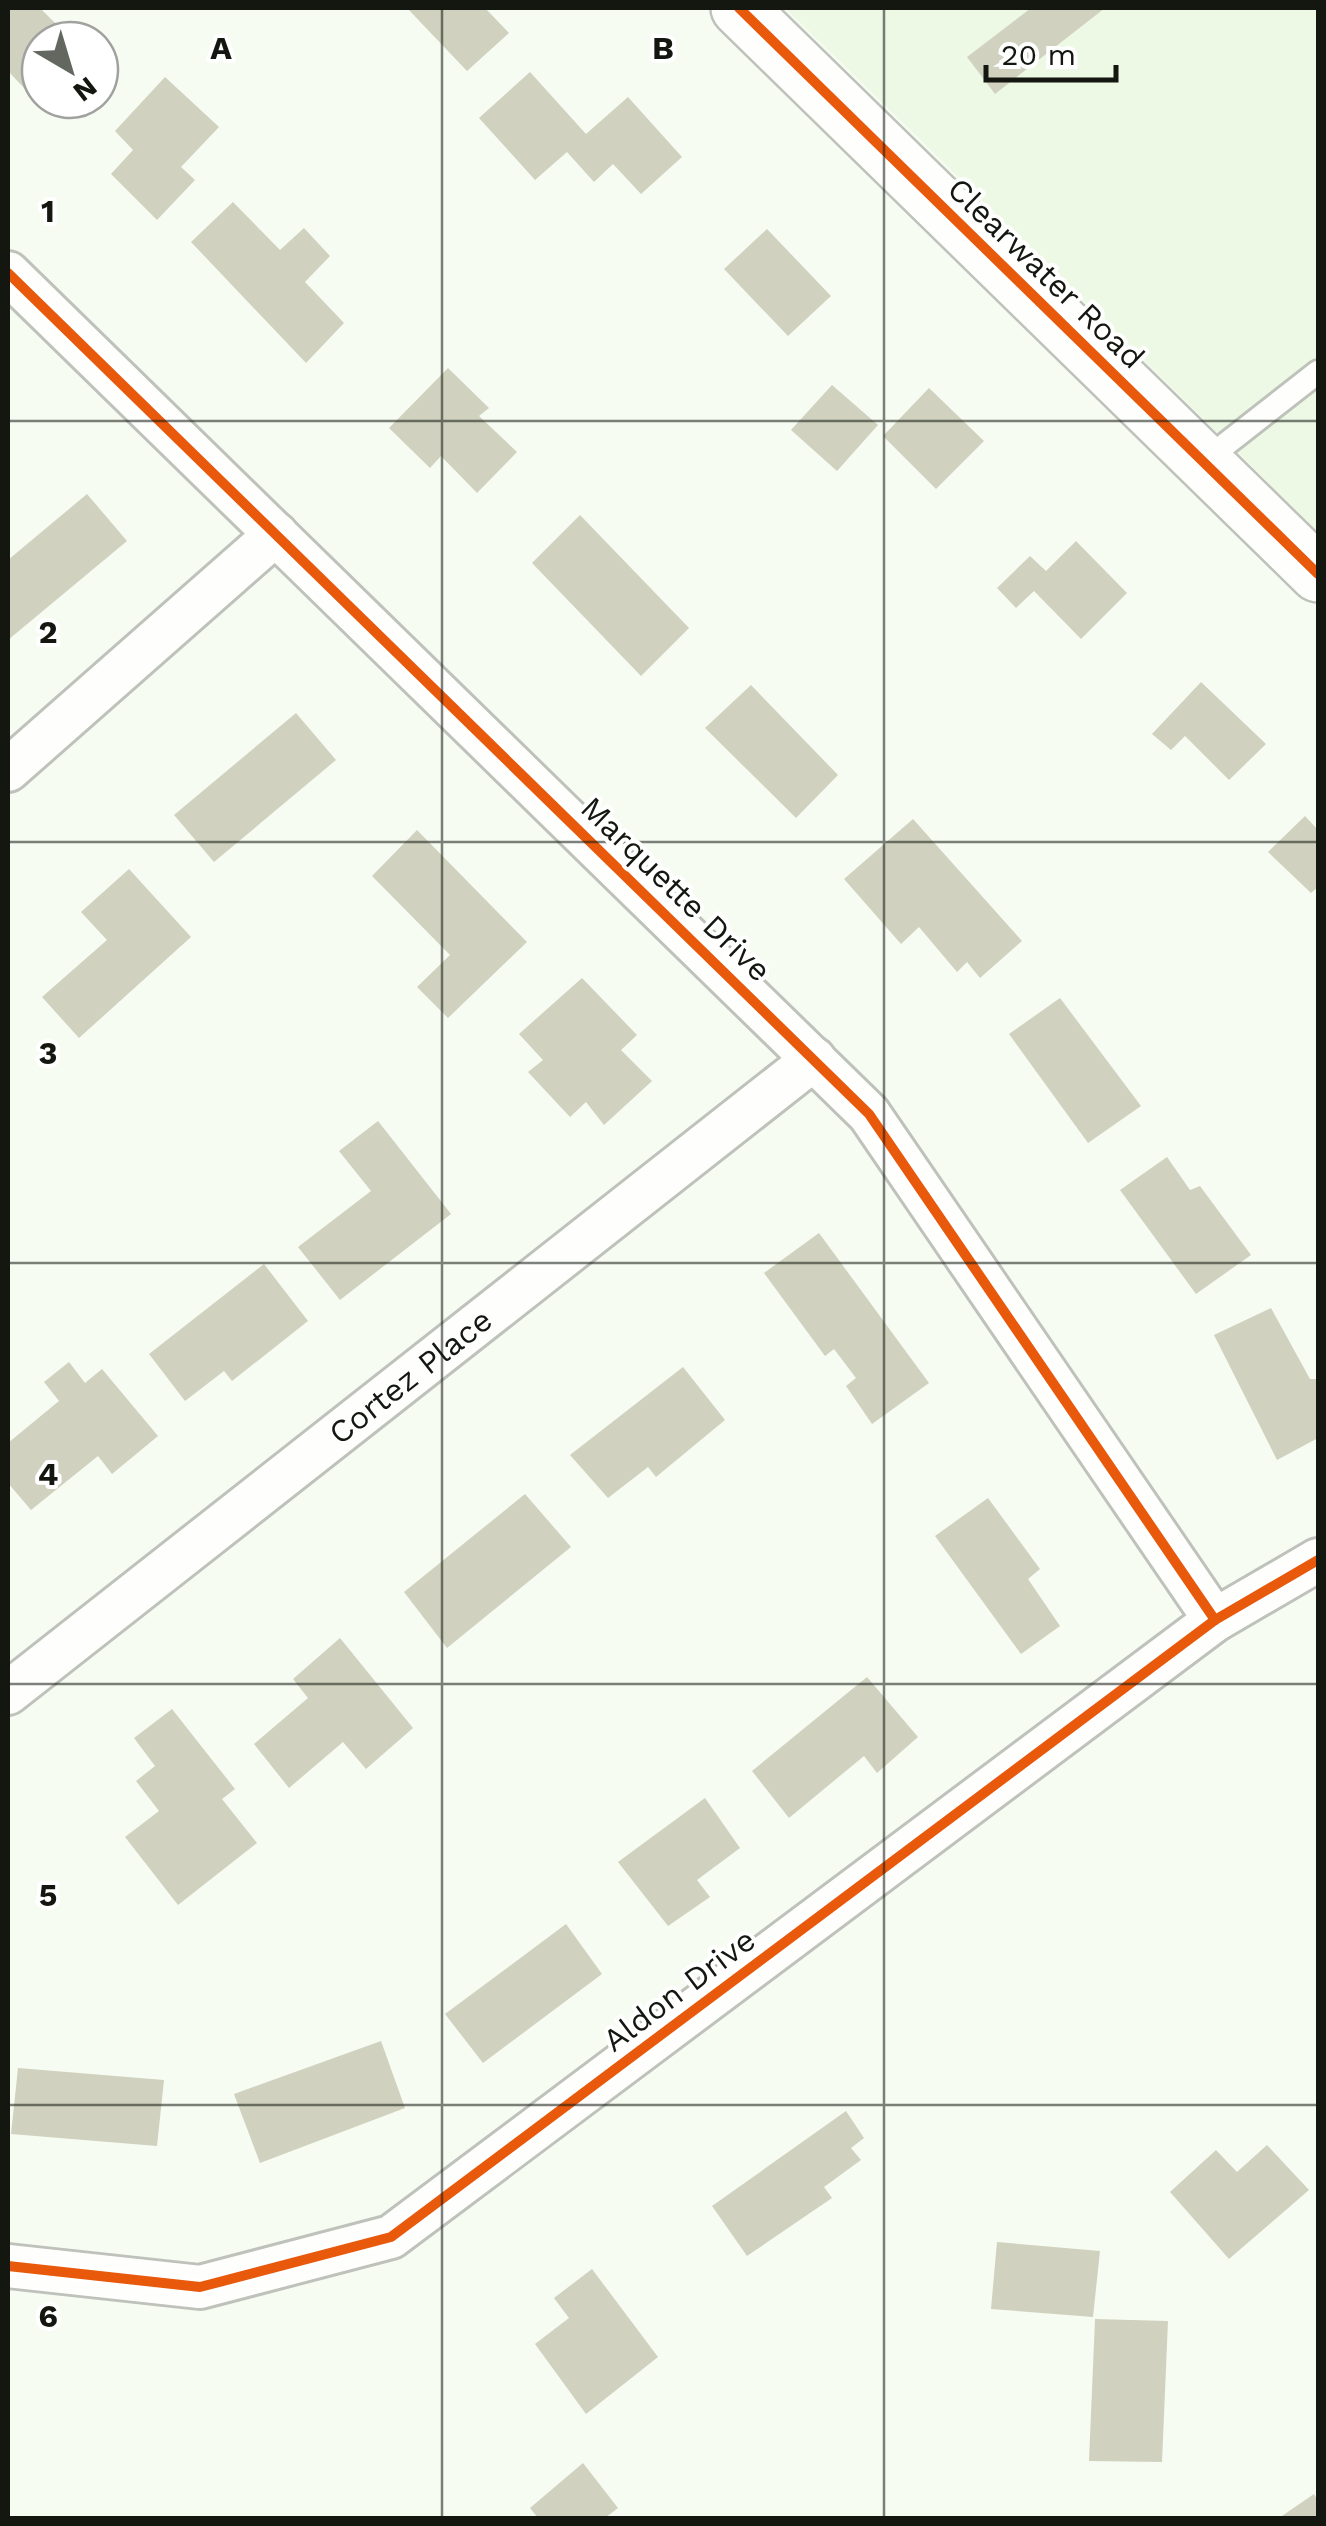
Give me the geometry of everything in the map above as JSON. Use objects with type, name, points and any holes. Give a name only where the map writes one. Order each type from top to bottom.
[{"type":"street","name":"Clearwater Road","points":[[739,8],[1318,574]]},
{"type":"street","name":"Marquette Drive","points":[[8,273],[869,1114],[1215,1620]]},
{"type":"street","points":[[8,770],[276,534]]},
{"type":"street","name":"Cortez Place","points":[[8,1693],[814,1059]]},
{"type":"street","name":"Aldon Drive","points":[[8,2266],[200,2287],[391,2237],[1215,1620],[1318,1560]]},
{"type":"lane","points":[[1203,462],[1318,372]]},
{"type":"shaded area","points":[[785,8],[1318,8],[1318,532],[935,154]]},
{"type":"building","points":[[8,8],[40,8],[52,20],[20,20],[20,84],[8,71]]},
{"type":"building","points":[[407,8],[485,8],[509,33],[467,71]]},
{"type":"building","points":[[1031,8],[1105,8],[995,94],[967,57]]},
{"type":"building","points":[[530,72],[586,134],[628,97],[682,157],[641,194],[613,164],[594,182],[567,152],[535,180],[479,118]]},
{"type":"building","points":[[165,77],[219,127],[181,167],[195,180],[157,220],[111,174],[133,150],[115,131]]},
{"type":"building","points":[[233,202],[280,250],[304,228],[330,256],[305,282],[344,323],[306,363],[191,242]]},
{"type":"building","points":[[767,229],[831,296],[788,336],[724,269]]},
{"type":"building","points":[[448,368],[489,408],[479,416],[517,452],[477,493],[441,456],[430,468],[389,428]]},
{"type":"building","points":[[832,385],[878,425],[837,471],[791,430]]},
{"type":"building","points":[[929,388],[984,441],[936,489],[883,436]]},
{"type":"building","points":[[87,494],[127,541],[8,640],[8,560]]},
{"type":"building","points":[[580,515],[689,628],[641,676],[532,563]]},
{"type":"building","points":[[1076,541],[1127,593],[1081,639],[1034,591],[1016,608],[997,588],[1030,556],[1046,571]]},
{"type":"building","points":[[1201,682],[1266,744],[1229,780],[1185,736],[1171,750],[1152,734]]},
{"type":"building","points":[[751,685],[838,775],[796,818],[705,728]]},
{"type":"building","points":[[296,713],[336,760],[214,862],[174,815]]},
{"type":"building","points":[[1305,816],[1318,830],[1318,887],[1311,893],[1268,852]]},
{"type":"building","points":[[913,819],[1022,941],[980,978],[967,962],[957,972],[919,927],[901,944],[844,879]]},
{"type":"building","points":[[417,830],[527,942],[448,1018],[417,987],[450,955],[372,876]]},
{"type":"building","points":[[129,869],[191,937],[79,1038],[42,997],[107,940],[81,912]]},
{"type":"building","points":[[582,978],[637,1035],[621,1050],[652,1081],[604,1125],[586,1102],[570,1117],[528,1072],[543,1060],[519,1034]]},
{"type":"building","points":[[1060,998],[1141,1106],[1088,1143],[1009,1034]]},
{"type":"building","points":[[378,1121],[451,1214],[340,1300],[298,1247],[371,1191],[339,1151]]},
{"type":"building","points":[[1167,1157],[1190,1190],[1200,1186],[1251,1255],[1196,1294],[1120,1190]]},
{"type":"building","points":[[819,1233],[929,1383],[872,1424],[846,1386],[856,1378],[834,1349],[825,1356],[764,1273]]},
{"type":"building","points":[[264,1264],[308,1321],[232,1381],[224,1371],[185,1401],[149,1354]]},
{"type":"building","points":[[1271,1308],[1310,1379],[1318,1383],[1318,1438],[1277,1460],[1214,1335]]},
{"type":"building","points":[[69,1362],[85,1383],[102,1369],[158,1436],[112,1474],[98,1456],[31,1510],[8,1483],[8,1443],[59,1401],[44,1382]]},
{"type":"building","points":[[683,1367],[725,1420],[656,1477],[648,1467],[608,1498],[570,1455]]},
{"type":"building","points":[[525,1494],[571,1547],[447,1648],[404,1592]]},
{"type":"building","points":[[988,1498],[1040,1569],[1028,1579],[1060,1626],[1021,1654],[935,1536]]},
{"type":"building","points":[[340,1638],[413,1728],[366,1769],[343,1742],[289,1788],[254,1744],[308,1698],[293,1679]]},
{"type":"building","points":[[867,1677],[918,1737],[877,1773],[864,1756],[789,1818],[752,1771]]},
{"type":"building","points":[[172,1709],[235,1789],[222,1799],[257,1843],[178,1905],[125,1837],[159,1811],[136,1781],[155,1766],[134,1738]]},
{"type":"building","points":[[705,1798],[740,1848],[697,1880],[710,1897],[668,1926],[618,1862]]},
{"type":"building","points":[[566,1924],[602,1974],[483,2063],[445,2014]]},
{"type":"building","points":[[381,2041],[405,2108],[260,2163],[234,2094]]},
{"type":"building","points":[[18,2068],[164,2080],[157,2146],[11,2134]]},
{"type":"building","points":[[846,2111],[864,2138],[851,2148],[861,2160],[824,2187],[832,2198],[747,2256],[712,2206]]},
{"type":"building","points":[[1267,2145],[1309,2190],[1229,2259],[1170,2192],[1216,2150],[1237,2172]]},
{"type":"building","points":[[997,2242],[1100,2251],[1093,2317],[991,2309]]},
{"type":"building","points":[[592,2269],[658,2357],[586,2414],[535,2344],[569,2318],[554,2298]]},
{"type":"building","points":[[1095,2319],[1168,2321],[1162,2462],[1089,2461]]},
{"type":"building","points":[[583,2463],[618,2508],[605,2518],[538,2518],[530,2508]]},
{"type":"building","points":[[1314,2494],[1318,2518],[1279,2518]]},
{"type":"cycle path","points":[[739,8],[1318,574]]},
{"type":"cycle path","points":[[8,273],[869,1114],[1215,1620]]},
{"type":"cycle path","points":[[8,2266],[200,2287],[391,2237],[1215,1620],[1318,1560]]}]
